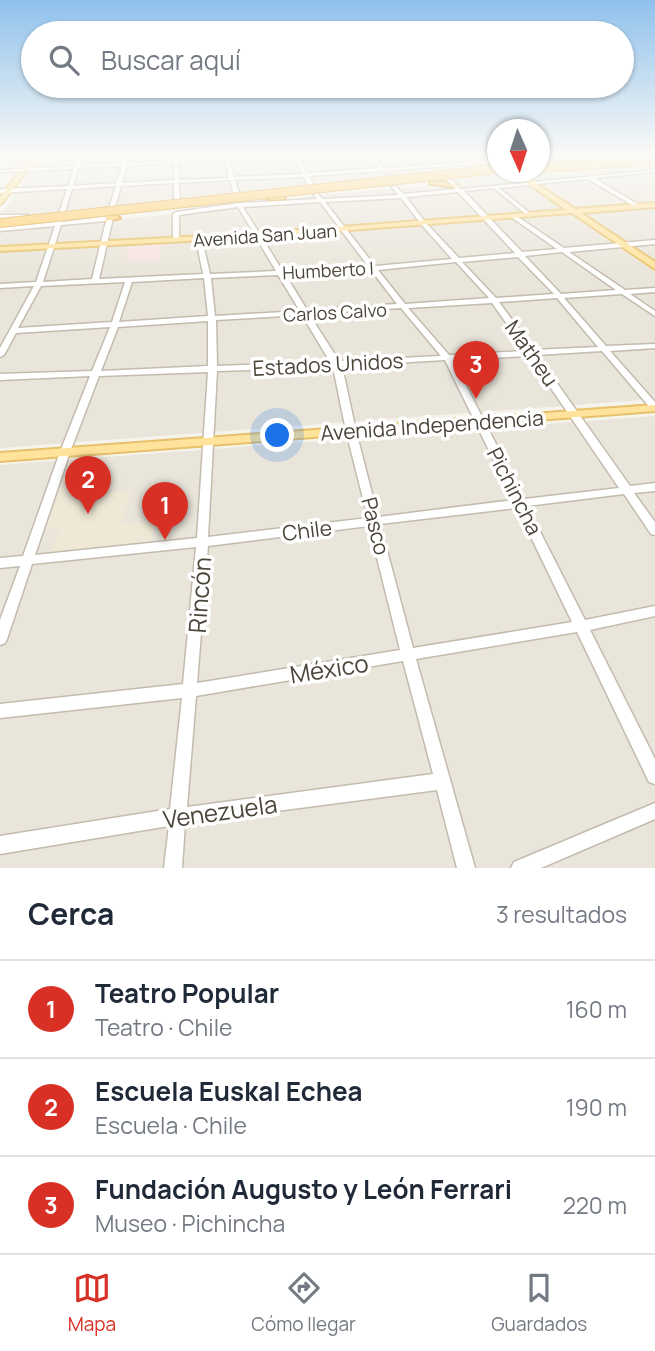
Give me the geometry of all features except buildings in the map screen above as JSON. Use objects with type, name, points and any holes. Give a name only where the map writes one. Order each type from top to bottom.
[{"type":"highway","points":[[112,215],[163,204],[267,197]]},
{"type":"highway","points":[[0,224],[269,197]]},
{"type":"highway","points":[[112,215],[270,197]]},
{"type":"main road","points":[[552,197],[655,266]]},
{"type":"main road","name":"Avenida San Juan","points":[[0,249],[342,230],[655,205]]},
{"type":"main road","name":"Avenida Independencia","points":[[0,457],[655,408]]},
{"type":"street","points":[[0,355],[38,284],[67,197]]},
{"type":"street","points":[[95,282],[102,244],[117,197]]},
{"type":"street","points":[[177,197],[177,202]]},
{"type":"street","points":[[176,240],[176,214],[318,198],[380,197]]},
{"type":"street","name":"Matheu","points":[[401,197],[495,301],[655,531]]},
{"type":"street","points":[[465,197],[559,296],[655,408]]},
{"type":"street","points":[[507,197],[529,215]]},
{"type":"street","points":[[622,197],[639,206]]},
{"type":"street","name":"Pichincha","points":[[318,198],[447,358],[523,504],[655,775]]},
{"type":"street","name":"Pasco","points":[[239,205],[337,364],[351,431],[408,655],[466,868]]},
{"type":"street","points":[[0,224],[61,215],[112,215]]},
{"type":"street","points":[[0,224],[58,225],[112,215]]},
{"type":"street","points":[[513,216],[655,314]]},
{"type":"street","name":"Rincón","points":[[173,868],[192,690],[215,369],[210,276],[199,239]]},
{"type":"street","name":"Humberto I","points":[[0,286],[373,268],[655,242]]},
{"type":"street","points":[[0,639],[129,280]]},
{"type":"street","name":"Carlos Calvo","points":[[0,338],[12,334],[115,324],[655,289]]},
{"type":"street","name":"Estados Unidos","points":[[0,377],[337,364],[655,346]]},
{"type":"street","name":"Chile","points":[[0,563],[375,522],[655,487]]},
{"type":"street","name":"México","points":[[0,711],[192,690],[582,626],[655,611]]},
{"type":"street","name":"Venezuela","points":[[0,845],[178,816],[441,781]]},
{"type":"street","points":[[520,868],[655,811]]},
{"type":"shaded area","points":[[14,197],[225,197],[54,215],[0,216]]},
{"type":"shaded area","points":[[302,197],[544,197],[563,209],[261,232],[245,207],[305,202]]},
{"type":"shaded area","points":[[559,197],[655,197],[655,202],[576,208]]},
{"type":"shaded area","points":[[236,208],[252,233],[0,245],[0,231]]},
{"type":"shaded area","points":[[655,209],[655,260],[586,214]]},
{"type":"shaded area","points":[[571,215],[655,272],[655,399],[0,448],[0,252],[256,239]]},
{"type":"shaded area","points":[[160,244],[159,260],[126,262],[128,246]]},
{"type":"shaded area","points":[[655,416],[655,868],[0,868],[0,465]]},
{"type":"shaded area","points":[[89,474],[86,485],[110,483],[108,493],[131,492],[122,524],[154,522],[151,542],[51,553],[59,529],[46,530],[65,475]]},
{"type":"place","name":"Fundación Augusto y León Ferrari","points":[[476,399]]},
{"type":"place","name":"Escuela Euskal Echea","points":[[88,514]]},
{"type":"place","name":"Teatro Popular","points":[[165,540]]}]
